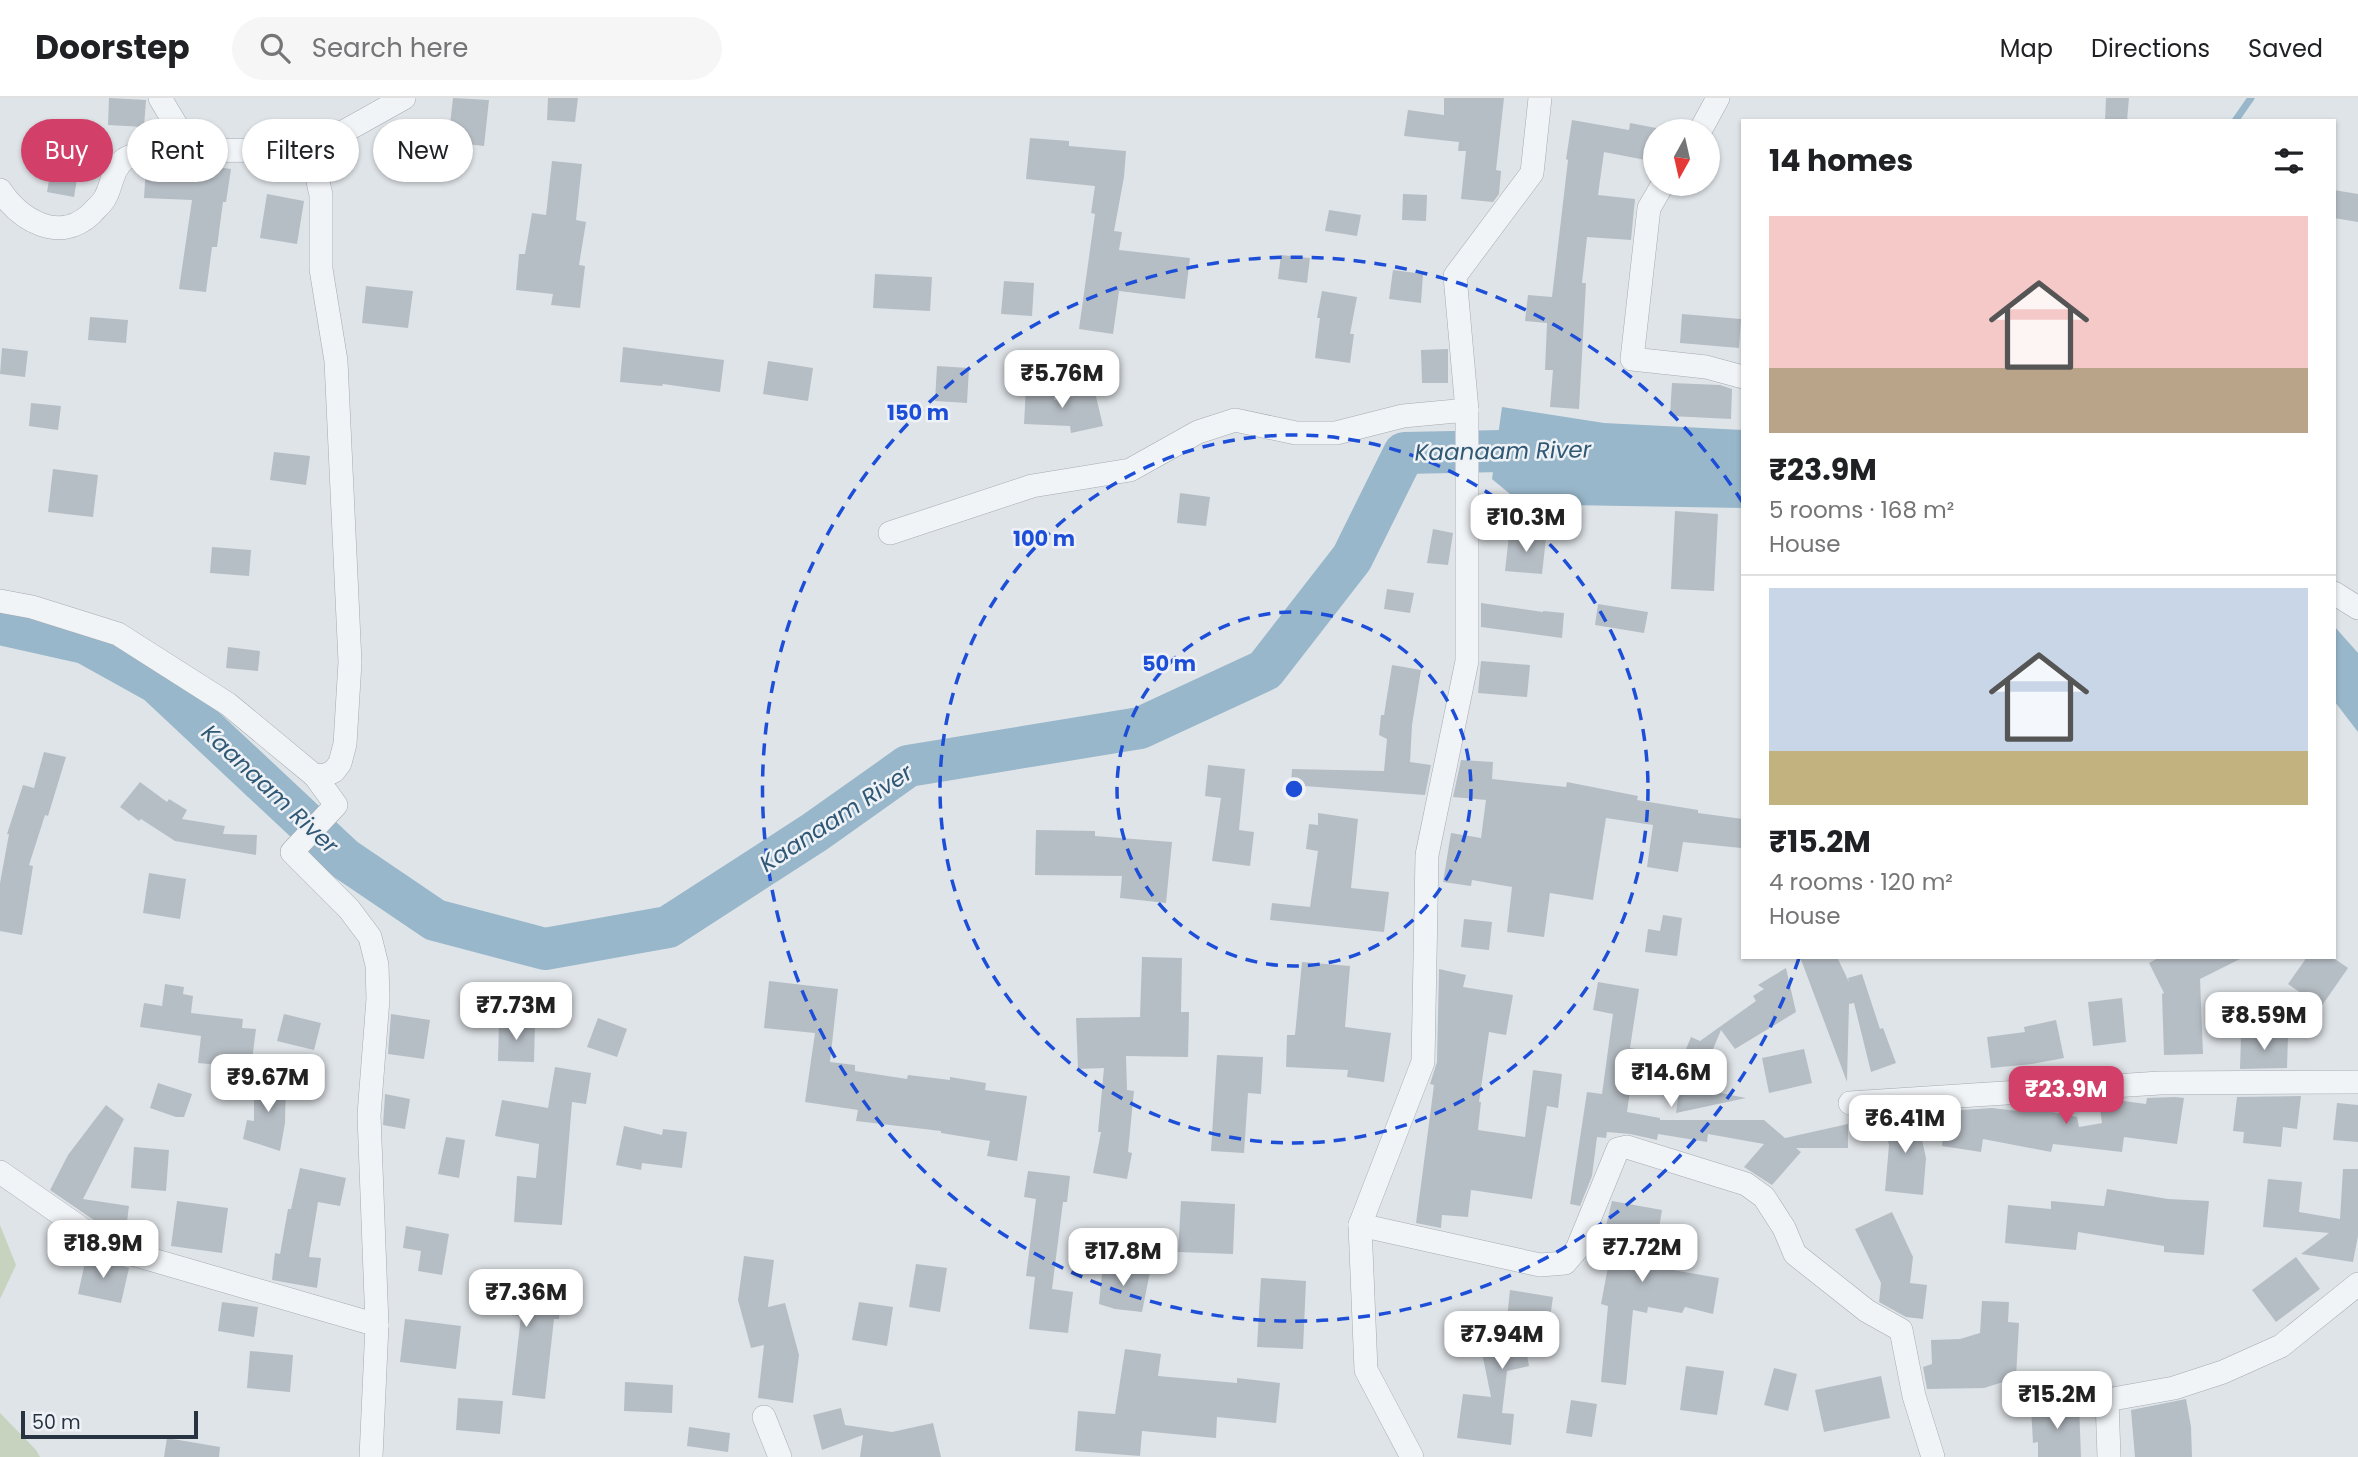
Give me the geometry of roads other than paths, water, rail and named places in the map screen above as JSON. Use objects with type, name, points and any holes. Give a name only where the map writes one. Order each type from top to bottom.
[{"type":"street","points":[[160,98],[173,119]]},
{"type":"street","points":[[359,123],[404,98]]},
{"type":"street","points":[[1412,1457],[1366,1370],[1360,1225],[1423,1062],[1427,855],[1467,661],[1467,410],[1455,276],[1532,173],[1540,98]]},
{"type":"street","points":[[1707,119],[1718,98]]},
{"type":"street","points":[[0,190],[11,206],[40,225],[59,230],[83,221],[105,200],[114,173],[127,159]]},
{"type":"street","points":[[315,776],[334,771],[340,763],[345,744],[350,662],[336,361],[320,269],[321,195],[318,182]]},
{"type":"street","points":[[1656,196],[1648,208],[1632,359],[1706,367],[1741,376]]},
{"type":"street","points":[[890,533],[1032,486],[1130,470],[1198,432],[1235,421],[1296,433],[1336,433],[1402,415],[1467,410]]},
{"type":"street","points":[[2336,594],[2358,608]]},
{"type":"street","points":[[0,601],[32,607],[118,634],[229,704],[315,776],[336,805],[292,852],[349,909],[370,937],[377,965],[379,999],[369,1115],[377,1325],[371,1457]]},
{"type":"street","points":[[1850,1104],[2160,1083],[2358,1082]]},
{"type":"street","points":[[1360,1225],[1540,1265],[1564,1263],[1577,1249],[1618,1149],[1627,1147],[1746,1184],[1764,1197],[1784,1228],[1795,1254],[1867,1311],[1901,1330],[1914,1396],[1933,1457]]},
{"type":"street","points":[[0,1172],[108,1247],[377,1325]]},
{"type":"street","points":[[2109,1457],[2107,1401],[2174,1388],[2223,1373],[2281,1346],[2358,1284]]},
{"type":"street","points":[[764,1417],[780,1457]]},
{"type":"water","points":[[1502,407],[1604,423],[1741,430],[1741,508],[1566,505],[1510,494],[1492,479]]},
{"type":"water","points":[[2336,628],[2358,653],[2358,732],[2336,703]]},
{"type":"waterway","points":[[2236,119],[2251,98]]},
{"type":"waterway","name":"Kaanaam River","points":[[0,624],[85,643],[157,683],[345,859],[435,920],[545,949],[668,927],[815,832],[908,766],[1140,728],[1265,670],[1352,558],[1404,453],[1553,450]]}]
